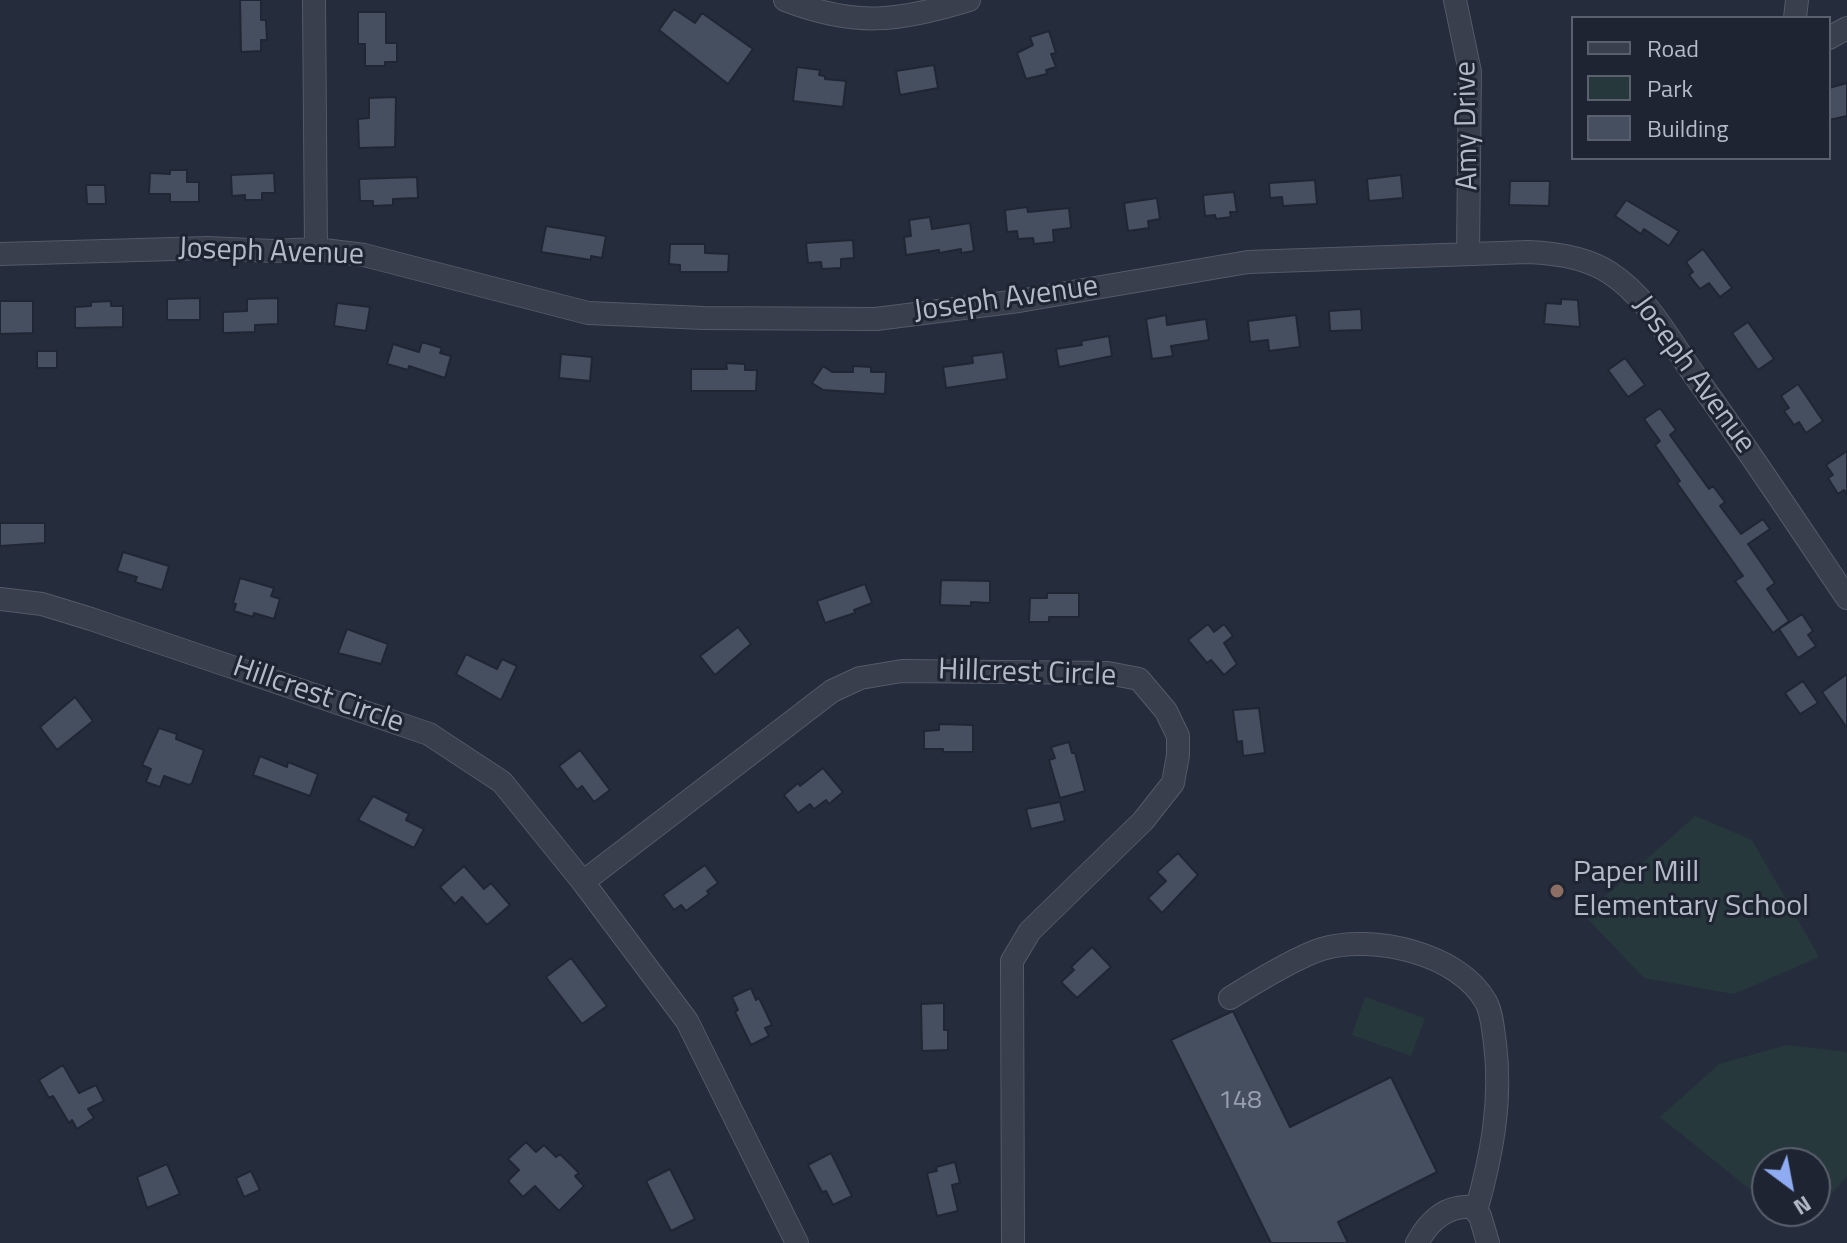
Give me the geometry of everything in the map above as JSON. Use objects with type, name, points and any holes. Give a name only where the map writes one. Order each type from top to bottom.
[{"type":"street","points":[[314,0],[316,249]]},
{"type":"street","points":[[785,0],[811,10],[854,19],[906,17],[969,0]]},
{"type":"street","name":"Amy Drive","points":[[1455,0],[1470,72],[1468,254]]},
{"type":"street","name":"Joseph Avenue","points":[[0,254],[208,248],[272,251],[316,249],[377,258],[588,313],[704,318],[876,319],[940,312],[1248,262],[1555,253],[1595,265],[1639,296],[1759,465],[1847,598]]},
{"type":"street","name":"Hillcrest Circle","points":[[0,599],[42,604],[91,619],[429,734],[502,782],[583,882],[687,1021],[797,1243]]},
{"type":"street","name":"Hillcrest Circle","points":[[583,882],[832,691],[860,678],[902,671],[1108,673],[1139,679],[1166,711],[1178,736],[1173,783],[1143,821],[1030,931],[1012,961],[1013,1243]]},
{"type":"street","points":[[1230,998],[1321,949],[1357,944],[1416,952],[1445,964],[1471,982],[1487,1003],[1498,1072],[1496,1129],[1476,1211]]},
{"type":"street","points":[[1417,1243],[1438,1217],[1456,1206],[1472,1207],[1476,1211],[1488,1243]]},
{"type":"green space","points":[[1695,816],[1752,840],[1819,957],[1734,994],[1644,978],[1584,915]]},
{"type":"green space","points":[[1365,997],[1425,1018],[1411,1056],[1352,1035]]},
{"type":"green space","points":[[1787,1045],[1847,1052],[1847,1176],[1831,1194],[1831,1147],[1751,1147],[1751,1190],[1660,1117],[1719,1064]]},
{"type":"building","points":[[240,0],[261,0],[261,20],[266,20],[267,40],[261,40],[261,51],[241,52]]},
{"type":"building","points":[[674,9],[695,23],[702,13],[753,49],[728,84],[659,30]]},
{"type":"building","points":[[358,12],[386,12],[386,43],[397,43],[397,62],[385,62],[385,66],[365,66],[365,44],[358,44]]},
{"type":"building","points":[[1049,31],[1056,53],[1051,54],[1056,67],[1046,70],[1047,74],[1026,79],[1017,53],[1033,45],[1030,37]]},
{"type":"building","points":[[934,65],[938,88],[900,95],[896,71]]},
{"type":"building","points":[[797,67],[820,70],[819,75],[825,76],[825,79],[846,81],[843,107],[793,101]]},
{"type":"building","points":[[1847,83],[1847,116],[1831,120],[1831,87]]},
{"type":"building","points":[[396,97],[395,147],[359,148],[358,119],[369,118],[369,98]]},
{"type":"building","points":[[170,170],[187,170],[187,182],[199,182],[199,202],[170,202],[170,194],[149,194],[150,173],[170,174]]},
{"type":"building","points":[[274,173],[275,193],[262,193],[262,200],[245,200],[245,195],[232,196],[231,175]]},
{"type":"building","points":[[1401,175],[1403,198],[1369,201],[1367,179]]},
{"type":"building","points":[[417,177],[418,198],[393,199],[393,205],[373,206],[373,201],[360,201],[359,179]]},
{"type":"building","points":[[1315,180],[1317,204],[1283,206],[1282,197],[1270,198],[1269,183]]},
{"type":"building","points":[[1510,181],[1550,181],[1549,206],[1509,205]]},
{"type":"building","points":[[86,185],[105,185],[106,204],[87,204]]},
{"type":"building","points":[[1234,192],[1237,212],[1230,212],[1231,217],[1216,219],[1215,215],[1205,216],[1203,195]]},
{"type":"building","points":[[1157,198],[1160,219],[1148,221],[1149,228],[1128,231],[1124,203]]},
{"type":"building","points":[[1626,200],[1679,231],[1669,246],[1644,229],[1641,234],[1615,216]]},
{"type":"building","points":[[1027,207],[1028,212],[1069,208],[1071,228],[1053,230],[1054,242],[1034,244],[1033,238],[1018,239],[1017,231],[1007,232],[1005,210]]},
{"type":"building","points":[[930,217],[932,229],[970,223],[974,251],[961,253],[961,249],[939,253],[939,250],[906,255],[904,237],[911,236],[909,220]]},
{"type":"building","points":[[546,226],[606,236],[602,258],[591,256],[591,260],[541,252]]},
{"type":"building","points":[[853,240],[854,258],[841,259],[841,268],[822,269],[821,262],[808,263],[806,243]]},
{"type":"building","points":[[670,244],[705,244],[705,253],[729,254],[728,272],[680,272],[680,265],[669,264]]},
{"type":"building","points":[[1703,249],[1732,288],[1720,297],[1709,283],[1700,289],[1689,275],[1693,272],[1686,262]]},
{"type":"building","points":[[200,298],[200,320],[167,320],[167,299]]},
{"type":"building","points":[[278,298],[278,324],[255,325],[255,332],[223,333],[223,312],[247,311],[247,299]]},
{"type":"building","points":[[1561,299],[1578,300],[1580,327],[1544,324],[1546,303],[1561,304]]},
{"type":"building","points":[[0,301],[33,301],[33,333],[0,334]]},
{"type":"building","points":[[111,301],[111,306],[123,306],[123,327],[75,328],[75,307]]},
{"type":"building","points":[[337,303],[370,307],[366,331],[334,326]]},
{"type":"building","points":[[1361,309],[1362,330],[1330,331],[1329,311]]},
{"type":"building","points":[[1166,315],[1167,325],[1206,319],[1209,340],[1171,346],[1173,356],[1152,359],[1146,319]]},
{"type":"building","points":[[1296,315],[1300,347],[1269,351],[1268,340],[1250,342],[1248,321]]},
{"type":"building","points":[[1748,322],[1774,359],[1758,370],[1732,333]]},
{"type":"building","points":[[1109,336],[1112,356],[1059,367],[1056,349]]},
{"type":"building","points":[[422,342],[442,348],[440,353],[451,356],[445,378],[409,366],[408,370],[387,364],[393,344],[419,352]]},
{"type":"building","points":[[37,351],[57,351],[57,368],[37,368]]},
{"type":"building","points":[[1003,352],[1007,379],[946,388],[943,367],[973,363],[972,356]]},
{"type":"building","points":[[561,354],[592,357],[590,381],[559,378]]},
{"type":"building","points":[[1625,358],[1645,385],[1628,397],[1608,370]]},
{"type":"building","points":[[726,363],[745,364],[745,370],[757,370],[756,391],[691,391],[691,369],[727,369]]},
{"type":"building","points":[[823,366],[832,372],[853,372],[853,366],[871,367],[871,372],[886,372],[885,394],[823,390],[812,383]]},
{"type":"building","points":[[1798,384],[1823,421],[1806,433],[1799,422],[1794,425],[1784,411],[1789,408],[1781,396]]},
{"type":"building","points":[[1660,408],[1676,430],[1670,435],[1709,489],[1713,486],[1725,502],[1720,506],[1741,534],[1763,519],[1770,529],[1748,544],[1775,583],[1767,589],[1789,621],[1773,633],[1735,581],[1743,576],[1677,483],[1680,481],[1655,445],[1660,441],[1644,419]]},
{"type":"building","points":[[1847,451],[1847,495],[1844,490],[1838,494],[1828,478],[1833,475],[1826,465]]},
{"type":"building","points":[[0,523],[45,523],[45,543],[0,546]]},
{"type":"building","points":[[123,552],[169,566],[162,590],[135,582],[137,577],[117,571]]},
{"type":"building","points":[[240,578],[274,588],[271,596],[280,599],[274,619],[234,611],[236,604],[233,603]]},
{"type":"building","points":[[941,580],[990,581],[990,603],[940,605]]},
{"type":"building","points":[[865,584],[872,603],[854,610],[855,613],[825,623],[817,601]]},
{"type":"building","points":[[1047,593],[1079,593],[1079,617],[1049,617],[1049,622],[1029,622],[1030,598],[1047,598]]},
{"type":"building","points":[[1802,614],[1813,631],[1808,635],[1816,646],[1798,658],[1779,629]]},
{"type":"building","points":[[1208,624],[1214,632],[1224,624],[1233,636],[1224,643],[1237,664],[1224,675],[1211,660],[1207,663],[1188,640]]},
{"type":"building","points":[[738,627],[751,644],[715,675],[700,656]]},
{"type":"building","points":[[347,629],[388,644],[381,664],[338,653]]},
{"type":"building","points":[[466,654],[497,669],[502,659],[517,666],[501,700],[456,674]]},
{"type":"building","points":[[1847,674],[1847,728],[1822,692]]},
{"type":"building","points":[[1803,681],[1818,703],[1800,714],[1785,693]]},
{"type":"building","points":[[75,697],[93,721],[57,750],[40,727]]},
{"type":"building","points":[[1259,708],[1265,753],[1243,756],[1242,741],[1237,742],[1233,710]]},
{"type":"building","points":[[939,724],[973,725],[973,752],[924,749],[924,731],[939,730]]},
{"type":"building","points":[[159,728],[177,734],[176,739],[204,750],[189,785],[164,776],[160,787],[146,782],[151,769],[142,765]]},
{"type":"building","points":[[1069,742],[1085,791],[1060,798],[1049,760],[1055,758],[1051,747]]},
{"type":"building","points":[[580,750],[610,790],[594,802],[582,786],[577,790],[559,766]]},
{"type":"building","points":[[260,756],[287,767],[288,762],[318,774],[310,796],[253,775]]},
{"type":"building","points":[[823,768],[843,792],[829,804],[826,800],[814,809],[810,804],[798,813],[784,795]]},
{"type":"building","points":[[373,796],[409,814],[406,820],[424,829],[414,848],[358,820]]},
{"type":"building","points":[[1060,802],[1065,821],[1031,829],[1026,809]]},
{"type":"building","points":[[1178,853],[1198,875],[1162,913],[1148,898],[1166,881],[1157,872]]},
{"type":"building","points":[[705,865],[718,883],[686,911],[681,905],[674,910],[663,895]]},
{"type":"building","points":[[464,866],[484,889],[491,883],[510,905],[487,925],[462,897],[455,904],[440,887]]},
{"type":"building","points":[[1092,947],[1111,967],[1077,998],[1061,982],[1074,970],[1071,967]]},
{"type":"building","points":[[571,958],[607,1006],[582,1024],[546,977]]},
{"type":"building","points":[[751,988],[772,1025],[765,1028],[769,1036],[751,1045],[735,1012],[738,1010],[732,997]]},
{"type":"building","points":[[944,1003],[948,1050],[922,1051],[921,1004]]},
{"type":"building","points":[[1233,1011],[1290,1127],[1391,1077],[1437,1172],[1338,1222],[1348,1243],[1271,1243],[1171,1040]]},
{"type":"building","points":[[63,1065],[79,1093],[96,1085],[104,1101],[88,1109],[94,1118],[77,1129],[72,1120],[69,1123],[53,1096],[49,1098],[39,1080]]},
{"type":"building","points":[[526,1142],[536,1152],[544,1145],[556,1157],[560,1154],[579,1173],[575,1176],[584,1186],[559,1211],[535,1186],[523,1197],[508,1181],[519,1170],[508,1159]]},
{"type":"building","points":[[831,1153],[852,1196],[833,1205],[826,1191],[822,1192],[808,1165]]},
{"type":"building","points":[[955,1162],[960,1183],[952,1185],[958,1211],[937,1216],[927,1173]]},
{"type":"building","points":[[167,1164],[180,1194],[147,1208],[137,1177]]},
{"type":"building","points":[[670,1169],[695,1219],[671,1231],[646,1181]]},
{"type":"building","points":[[251,1171],[260,1190],[244,1197],[236,1178]]},
{"type":"place","name":"Paper Mill Elementary School","points":[[1557,891]]}]
